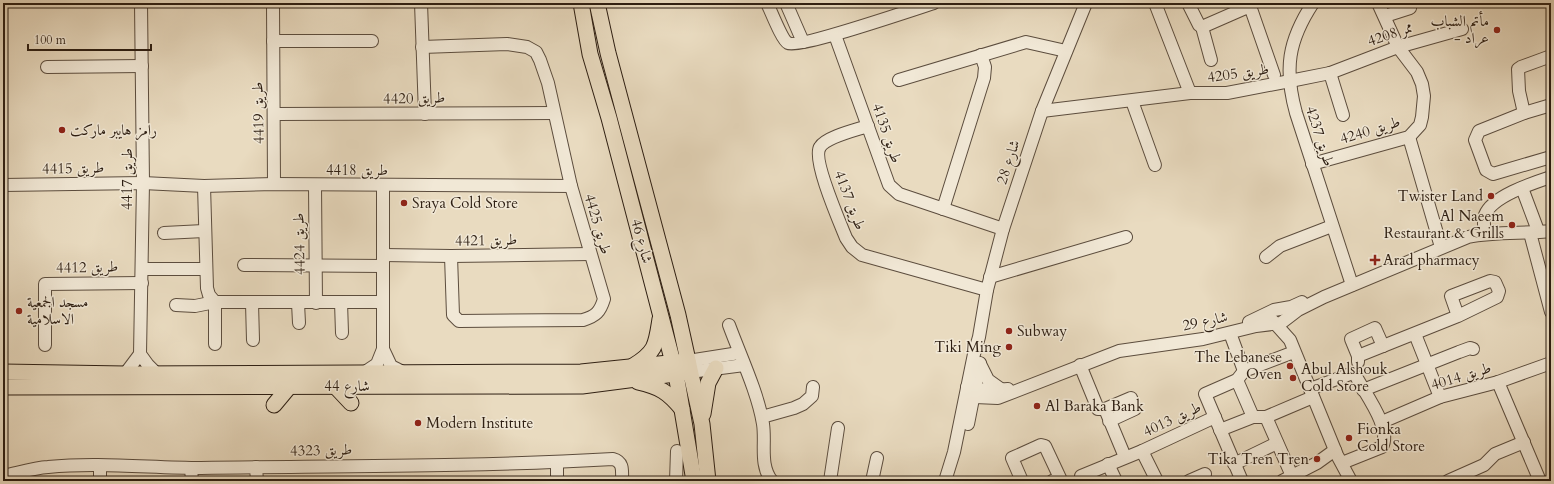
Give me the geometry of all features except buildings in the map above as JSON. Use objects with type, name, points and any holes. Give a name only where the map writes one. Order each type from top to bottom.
[{"type":"main road","name":"شارع 46","points":[[581,3],[590,54],[661,310],[702,424],[708,481]]},
{"type":"main road","name":"شارع 46","points":[[597,3],[601,24],[678,315],[684,411],[694,481]]},
{"type":"main road","points":[[601,24],[604,3]]},
{"type":"main road","points":[[661,310],[656,345],[650,355],[631,374],[657,386],[669,394],[684,411]]},
{"type":"main road","name":"شارع 44","points":[[3,387],[582,386],[631,374],[682,368]]},
{"type":"main road","points":[[702,424],[710,376],[716,368]]},
{"type":"main road","name":"شارع 44","points":[[3,372],[157,374],[581,372],[631,374]]},
{"type":"main road","points":[[335,386],[351,403]]},
{"type":"main road","points":[[274,405],[289,387]]},
{"type":"street","name":"طريق 4417","points":[[140,354],[144,183],[141,3]]},
{"type":"street","name":"طريق 4419","points":[[273,3],[274,184]]},
{"type":"street","points":[[421,3],[425,114]]},
{"type":"street","points":[[767,3],[786,41],[793,45],[835,34],[934,3]]},
{"type":"street","points":[[786,3],[803,42]]},
{"type":"street","name":"شارع 28","points":[[954,481],[967,430],[976,345],[979,337],[990,277],[1003,229],[1042,111],[1086,3]]},
{"type":"street","name":"طريق 4205","points":[[1155,3],[1190,94]]},
{"type":"street","points":[[1188,3],[1199,25],[1202,27],[1211,60]]},
{"type":"street","name":"طريق 4237","points":[[1313,3],[1300,24],[1293,41],[1290,61],[1290,81],[1296,113],[1351,282]]},
{"type":"street","name":"طريق 4240","points":[[1312,164],[1409,137],[1420,125],[1424,96],[1417,72],[1398,47],[1378,3]]},
{"type":"street","points":[[1202,27],[1249,4],[1274,75]]},
{"type":"street","points":[[1385,16],[1410,8]]},
{"type":"street","name":"ممر 4208","points":[[1290,81],[1330,73],[1398,47],[1462,29]]},
{"type":"street","name":"طريق 4135","points":[[835,34],[886,180],[894,190],[899,194],[1003,229]]},
{"type":"street","points":[[273,42],[372,41]]},
{"type":"street","points":[[899,80],[1026,42],[1066,51]]},
{"type":"street","name":"طريق 4425","points":[[422,47],[507,44],[527,47],[536,52],[548,83],[571,186],[604,299],[601,309],[594,317],[583,320],[459,321],[455,318],[451,256]]},
{"type":"street","points":[[943,209],[984,78],[985,67],[981,55]]},
{"type":"street","points":[[1524,113],[1519,91],[1518,69],[1551,56]]},
{"type":"street","points":[[47,67],[142,66]]},
{"type":"street","points":[[1330,73],[1343,115]]},
{"type":"street","name":"طريق 4205","points":[[1042,111],[1190,94],[1227,93],[1290,81]]},
{"type":"street","points":[[1132,101],[1155,165]]},
{"type":"street","points":[[1551,105],[1524,113],[1479,132],[1476,135],[1475,140],[1488,172],[1498,173],[1551,157]]},
{"type":"street","name":"طريق 4420","points":[[274,114],[554,113]]},
{"type":"street","name":"طريق 4137","points":[[868,126],[826,141],[819,148],[818,156],[822,176],[846,238],[852,247],[862,255],[987,290]]},
{"type":"street","points":[[1409,137],[1440,245]]},
{"type":"street","points":[[1484,231],[1485,215],[1491,206],[1522,188],[1551,177]]},
{"type":"street","name":"طريق 4415","points":[[3,185],[144,183]]},
{"type":"street","name":"طريق 4418","points":[[144,183],[204,186],[274,184],[383,186],[571,186]]},
{"type":"street","name":"طريق 4424","points":[[315,185],[316,303]]},
{"type":"street","points":[[204,186],[206,269],[209,295],[215,302],[215,344]]},
{"type":"street","points":[[383,186],[382,302],[384,349],[391,366],[403,372]]},
{"type":"street","points":[[1522,188],[1551,312]]},
{"type":"street","points":[[1266,257],[1280,246],[1332,226]]},
{"type":"street","name":"شارع 29","points":[[1533,230],[1551,227]]},
{"type":"street","points":[[164,232],[204,231]]},
{"type":"street","name":"شارع 29","points":[[1000,394],[1105,348],[1125,344],[1186,338],[1214,333],[1254,321],[1276,310],[1296,305],[1472,231],[1551,231]]},
{"type":"street","points":[[990,277],[1126,237]]},
{"type":"street","name":"طريق 4421","points":[[244,265],[316,266],[451,256],[590,254]]},
{"type":"street","points":[[142,269],[206,269]]},
{"type":"street","name":"شارع 29","points":[[970,392],[1000,394],[1119,351],[1184,342],[1256,326],[1274,325],[1287,320],[1302,308],[1351,282]]},
{"type":"street","name":"طريق 4412","points":[[44,345],[45,284],[142,283]]},
{"type":"street","points":[[176,306],[194,306],[215,302],[382,302]]},
{"type":"street","points":[[341,302],[342,333]]},
{"type":"street","points":[[252,303],[253,340]]},
{"type":"street","points":[[298,303],[299,323]]},
{"type":"street","points":[[1276,310],[1287,320],[1292,346],[1339,457],[1351,481]]},
{"type":"street","points":[[1276,310],[1274,325],[1292,346]]},
{"type":"street","points":[[1220,430],[1253,417],[1266,417],[1312,393],[1356,367],[1383,346],[1458,316]]},
{"type":"street","points":[[729,325],[762,418],[764,435],[764,464],[766,472],[772,481]]},
{"type":"street","points":[[1266,417],[1277,443],[1287,478],[1312,466],[1339,457],[1382,447],[1385,441],[1382,422],[1363,390],[1356,367],[1351,339],[1375,328],[1383,346]]},
{"type":"street","points":[[1230,333],[1253,417]]},
{"type":"street","points":[[1415,334],[1440,397]]},
{"type":"street","name":"شارع 28","points":[[945,481],[970,392],[980,364],[981,355],[979,337]]},
{"type":"street","points":[[1242,481],[1205,394],[1241,376],[1292,346]]},
{"type":"street","name":"طريق 4014","points":[[1363,390],[1427,364],[1470,348],[1473,349]]},
{"type":"street","points":[[365,372],[377,364],[384,349]]},
{"type":"street","points":[[682,368],[739,353]]},
{"type":"street","points":[[125,374],[140,354],[157,374]]},
{"type":"street","name":"طريق 4014","points":[[1382,422],[1440,397],[1498,382],[1551,363]]},
{"type":"street","points":[[967,430],[979,409],[1000,394],[988,380],[980,364]]},
{"type":"street","points":[[682,368],[716,368],[744,365]]},
{"type":"street","points":[[1080,365],[1098,408],[1107,415],[1125,457]]},
{"type":"street","points":[[1498,382],[1540,481]]},
{"type":"street","points":[[762,418],[803,404],[812,396],[813,387]]},
{"type":"street","name":"طريق 4013","points":[[1056,479],[1082,478],[1108,464],[1142,451],[1215,417]]},
{"type":"street","points":[[830,481],[838,428]]},
{"type":"street","points":[[1448,481],[1484,465],[1495,454],[1524,442]]},
{"type":"street","points":[[1234,464],[1277,443]]},
{"type":"street","points":[[1022,481],[1012,458],[1041,444],[1045,446],[1056,479]]},
{"type":"street","points":[[676,481],[677,451]]},
{"type":"street","name":"طريق 4013","points":[[1142,451],[1156,481]]},
{"type":"street","points":[[872,481],[877,458]]},
{"type":"street","name":"طريق 4323","points":[[3,476],[47,467],[100,466],[191,468],[616,460],[621,465],[622,481]]},
{"type":"street","points":[[557,462],[557,481]]},
{"type":"street","points":[[1108,464],[1116,481]]},
{"type":"street","points":[[100,466],[100,481]]},
{"type":"street","points":[[256,467],[257,481]]},
{"type":"street","points":[[191,468],[192,481]]},
{"type":"street","points":[[1189,481],[1205,474]]},
{"type":"place","name":"مأتم الشباب - عراد","points":[[1497,30]]},
{"type":"place","name":"رامز هايبر ماركت","points":[[62,130]]},
{"type":"place","name":"Twister Land","points":[[1491,196]]},
{"type":"place","name":"Sraya Cold Store","points":[[404,203]]},
{"type":"place","name":"Al Naeem Restaurant & Grills","points":[[1512,225]]},
{"type":"place","name":"Arad pharmacy","points":[[1375,260]]},
{"type":"place","name":"مسجد الجمعية الاسلامية","points":[[19,311]]},
{"type":"place","name":"Subway","points":[[1009,331]]},
{"type":"place","name":"Tiki Ming","points":[[1009,347]]},
{"type":"place","name":"The Lebanese Oven","points":[[1290,366]]},
{"type":"place","name":"Abul Alshouk Cold Store","points":[[1293,378]]},
{"type":"place","name":"Al Baraka Bank","points":[[1037,406]]},
{"type":"place","name":"Modern Institute","points":[[418,423]]},
{"type":"place","name":"Fionka Cold Store","points":[[1349,438]]},
{"type":"place","name":"Tika Tren Tren","points":[[1317,459]]}]
